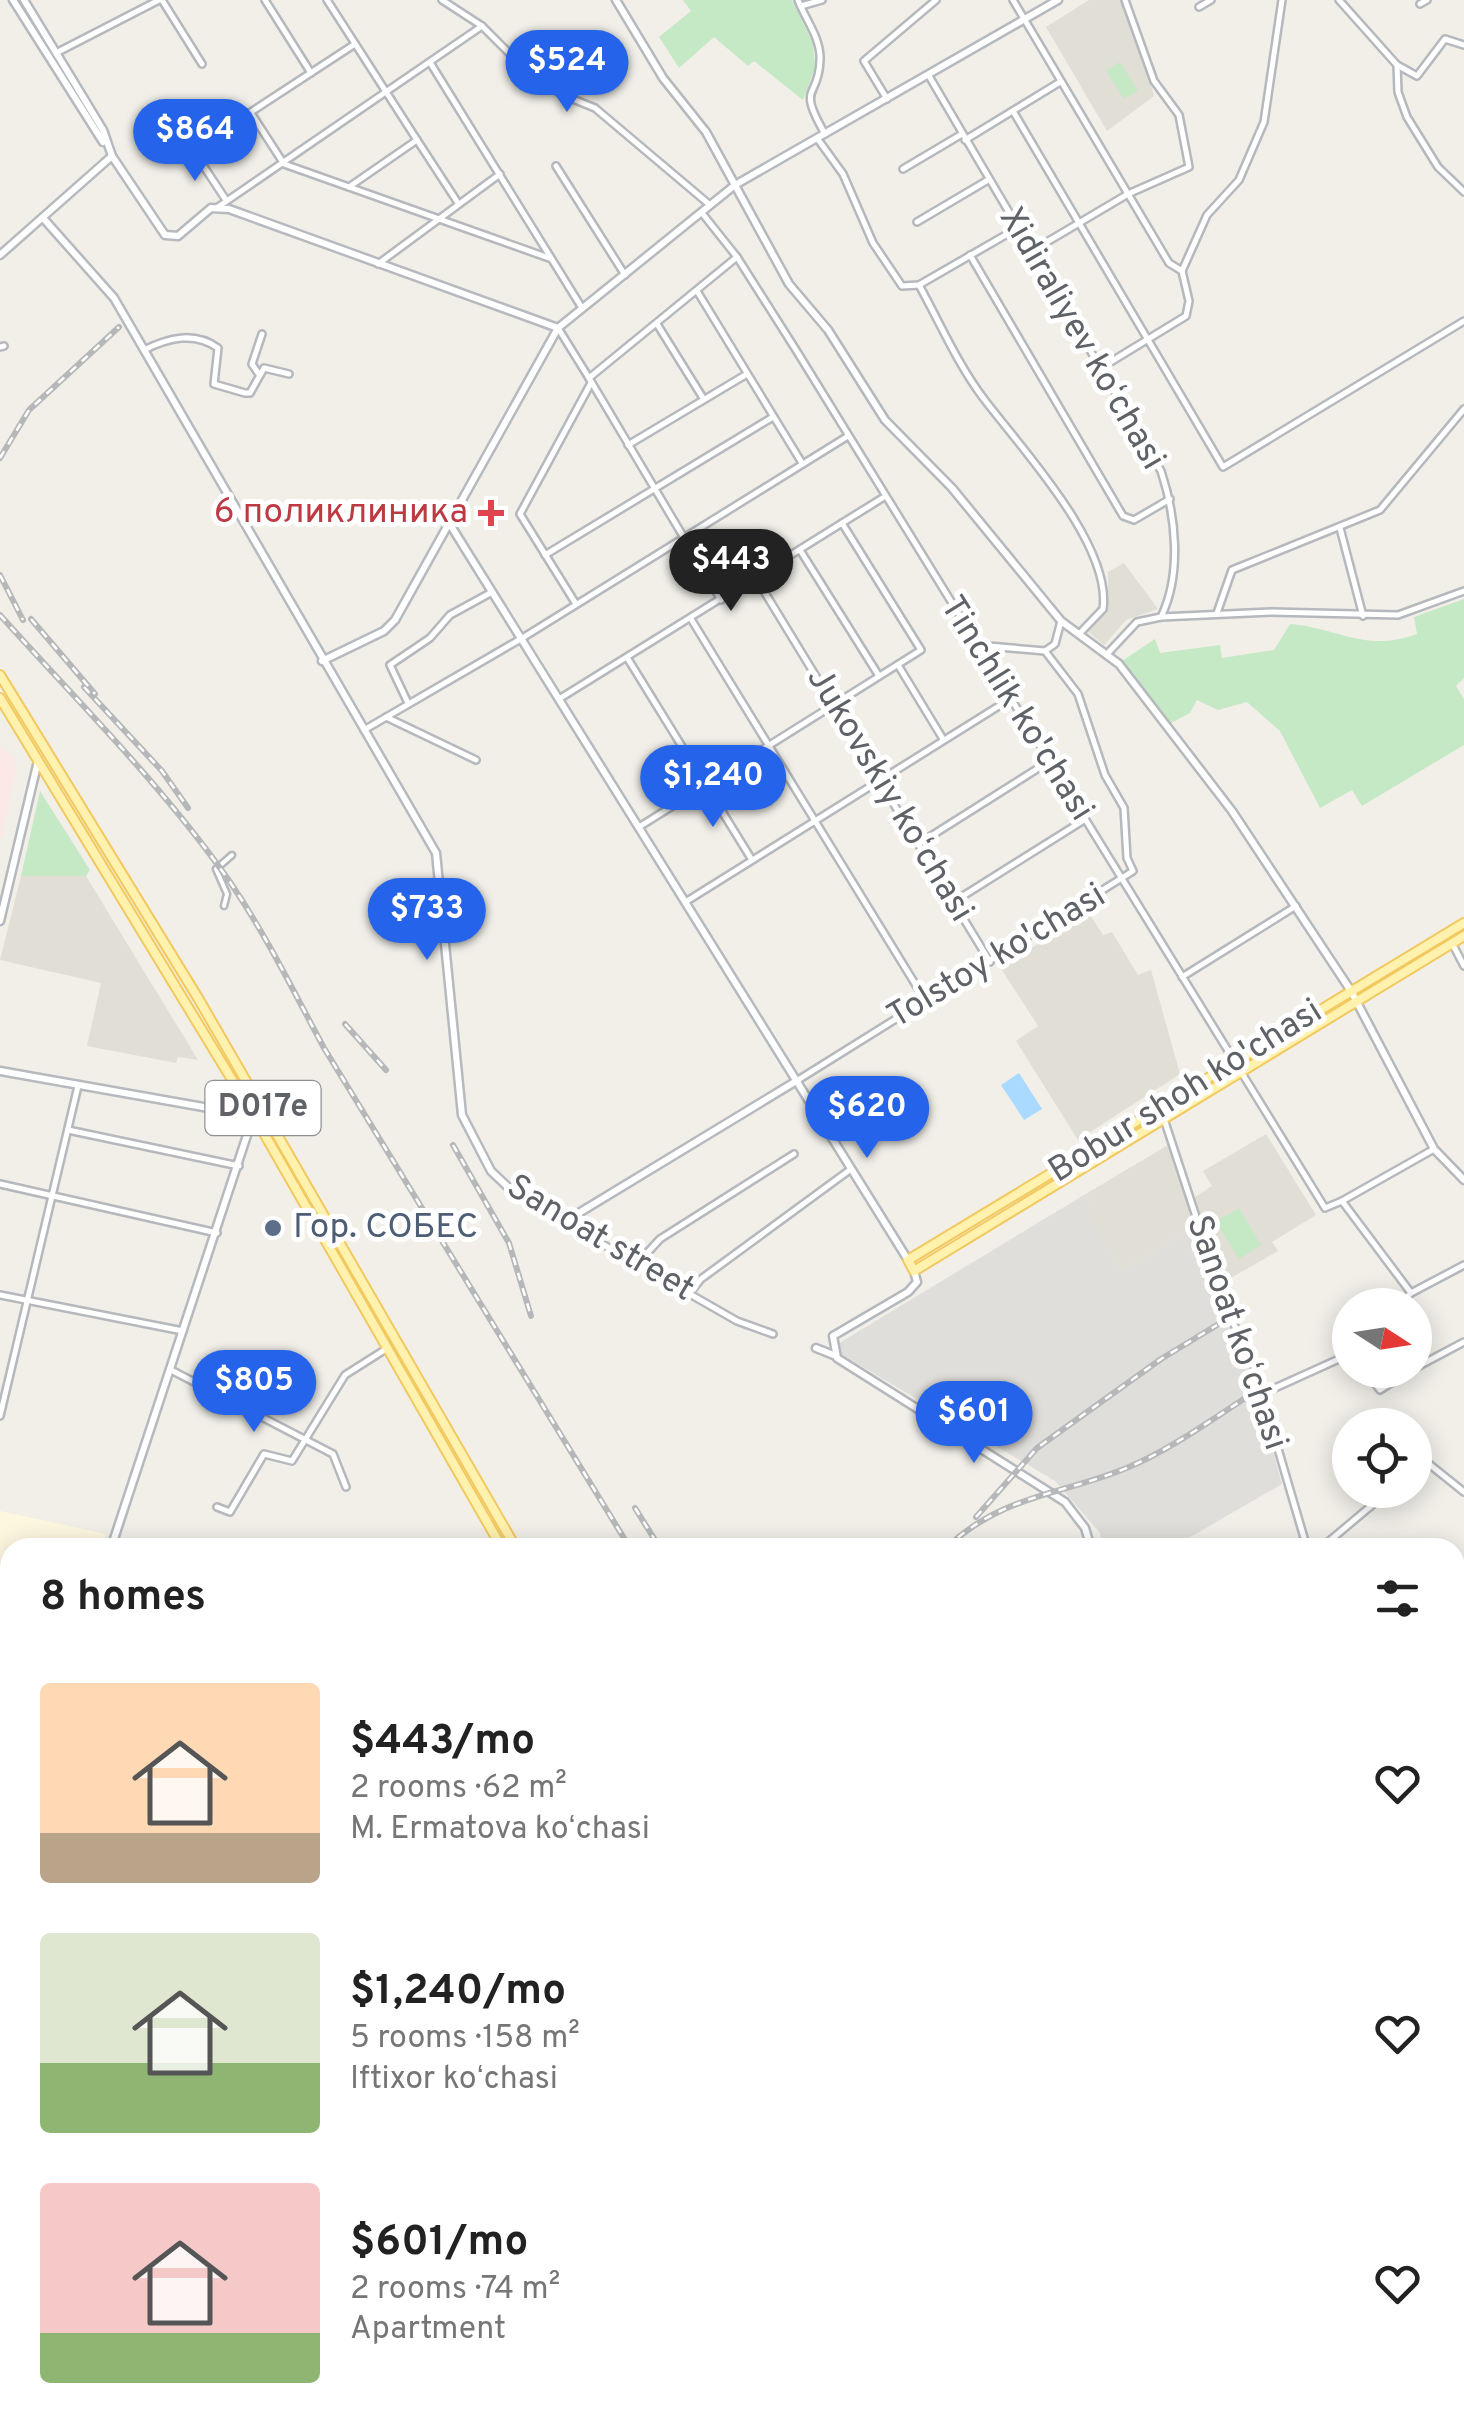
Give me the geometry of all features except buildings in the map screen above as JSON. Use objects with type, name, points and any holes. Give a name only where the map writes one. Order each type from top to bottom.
[{"type":"main road","points":[[13,0],[56,53],[103,130],[112,156],[141,205],[168,236],[178,236],[212,208],[218,208],[558,328]]},
{"type":"main road","points":[[24,0],[96,135],[106,144]]},
{"type":"main road","points":[[616,0],[663,78],[706,132],[789,284],[828,330],[884,420],[952,488],[1061,621],[1108,653],[1232,810],[1351,991],[1434,1149],[1464,1180]]},
{"type":"main road","points":[[322,660],[384,631],[395,620],[451,526],[558,328],[735,185],[1058,0]]},
{"type":"main road","points":[[0,255],[112,156]]},
{"type":"main road","name":"Sanoat street","points":[[43,218],[114,298],[436,853],[462,1115],[491,1171],[510,1189],[564,1222]]},
{"type":"main road","points":[[451,526],[524,637],[914,1272],[916,1282],[908,1292],[833,1336],[836,1356]]},
{"type":"main road","name":"D017e","points":[[0,675],[264,1110],[510,1538]]},
{"type":"main road","name":"D017e","points":[[0,698],[254,1116],[496,1538]]},
{"type":"main road","points":[[0,921],[38,760]]},
{"type":"main road","name":"Bobur shoh ko'chasi","points":[[908,1260],[1464,923]]},
{"type":"main road","name":"Bobur shoh ko'chasi","points":[[914,1272],[1464,936]]},
{"type":"main road","points":[[0,1071],[254,1116],[264,1110]]},
{"type":"main road","name":"Tolstoy ko'chasi","points":[[564,1222],[798,1080]]},
{"type":"main road","points":[[114,1538],[254,1116]]},
{"type":"main road","points":[[998,1208],[1005,1217]]},
{"type":"main road","points":[[972,1224],[978,1234]]},
{"type":"main road","points":[[816,1348],[836,1356],[1065,1502],[1088,1538]]},
{"type":"main road","points":[[484,1518],[494,1512]]},
{"type":"street","points":[[56,53],[160,0],[202,64]]},
{"type":"street","points":[[266,0],[311,73]]},
{"type":"street","points":[[328,0],[458,203]]},
{"type":"street","points":[[442,0],[482,26],[526,70],[563,95],[595,108],[710,205]]},
{"type":"street","points":[[822,0],[799,3],[815,36],[820,61],[809,95],[810,108],[825,134]]},
{"type":"street","points":[[887,99],[864,62],[936,0]]},
{"type":"street","points":[[1013,0],[1168,262],[1182,271]]},
{"type":"street","points":[[1030,252],[1128,194],[1186,170],[1189,164],[1179,115],[1154,82],[1125,0]]},
{"type":"street","points":[[1199,7],[1211,0]]},
{"type":"street","points":[[1099,369],[1188,313],[1182,271],[1207,214],[1238,180],[1264,122],[1282,0]]},
{"type":"street","points":[[1338,0],[1397,65],[1398,92],[1407,117],[1438,166],[1464,192]]},
{"type":"street","points":[[1420,4],[1427,0]]},
{"type":"street","points":[[218,208],[482,26]]},
{"type":"street","points":[[1397,65],[1404,65],[1417,76],[1445,38],[1464,46]]},
{"type":"street","points":[[226,200],[193,150],[356,44]]},
{"type":"street","points":[[431,63],[582,308]]},
{"type":"street","name":"Xidiraliyev koʻchasi","points":[[929,76],[1160,472],[1170,500],[1174,579],[1161,617]]},
{"type":"street","points":[[903,168],[1014,111],[1060,82]]},
{"type":"street","points":[[1014,111],[1216,461],[1227,468],[1464,321]]},
{"type":"street","points":[[252,113],[284,164],[549,258]]},
{"type":"street","points":[[817,138],[843,174],[890,274],[902,286],[919,285],[1017,228]]},
{"type":"street","points":[[349,186],[417,140]]},
{"type":"street","points":[[556,166],[625,275]]},
{"type":"street","points":[[378,264],[500,174]]},
{"type":"street","points":[[917,222],[988,180]]},
{"type":"street","name":"Tinchlik ko'chasi","points":[[702,213],[737,258],[1326,1208],[1342,1201]]},
{"type":"street","points":[[970,256],[1125,519],[1134,520],[1170,500]]},
{"type":"street","points":[[576,604],[520,513],[590,381],[737,258]]},
{"type":"street","points":[[919,285],[984,399],[1040,464],[1103,574],[1103,608],[1081,632]]},
{"type":"street","points":[[697,290],[802,464]]},
{"type":"street","points":[[657,324],[703,398]]},
{"type":"street","points":[[558,328],[720,600]]},
{"type":"street","points":[[258,373],[252,364],[262,334]]},
{"type":"street","points":[[144,350],[180,337],[216,345],[213,380],[218,388],[250,393],[264,368],[288,374]]},
{"type":"street","points":[[628,445],[747,374]]},
{"type":"street","points":[[1218,613],[1232,570],[1284,546],[1340,528],[1387,505],[1419,458],[1450,430],[1464,409]]},
{"type":"street","points":[[545,555],[773,417]]},
{"type":"street","points":[[364,730],[524,637],[848,436]]},
{"type":"street","points":[[560,698],[884,496]]},
{"type":"street","points":[[639,827],[705,782],[921,650],[842,524]]},
{"type":"street","points":[[1340,528],[1364,617]]},
{"type":"street","points":[[800,550],[879,676]]},
{"type":"street","name":"Jukovskiy koʻchasi","points":[[756,578],[990,962]]},
{"type":"street","points":[[409,704],[390,665],[430,638],[450,616],[494,591]]},
{"type":"street","points":[[1108,653],[1137,622],[1161,617],[1218,613],[1398,615],[1464,591]]},
{"type":"street","points":[[691,619],[926,1000]]},
{"type":"street","points":[[977,645],[1046,651],[1056,644],[1061,621]]},
{"type":"street","points":[[1046,651],[1078,694],[1105,775],[1124,808],[1127,858],[1134,870],[1124,880]]},
{"type":"street","points":[[628,659],[752,860]]},
{"type":"street","points":[[898,665],[944,740]]},
{"type":"street","points":[[686,901],[1010,699]]},
{"type":"street","points":[[386,717],[476,760]]},
{"type":"street","points":[[920,842],[1049,762]]},
{"type":"street","points":[[956,901],[1084,820]]},
{"type":"street","points":[[224,906],[228,894],[216,869],[232,855]]},
{"type":"street","name":"Tolstoy ko'chasi","points":[[798,1080],[1124,880]]},
{"type":"street","points":[[1182,977],[1296,906]]},
{"type":"street","points":[[1452,943],[1464,966]]},
{"type":"street","points":[[0,1416],[78,1086]]},
{"type":"street","name":"Sanoat koʻchasi","points":[[1164,1119],[1227,1311],[1252,1360],[1304,1538]]},
{"type":"street","points":[[68,1130],[238,1166]]},
{"type":"street","points":[[1407,1288],[1342,1201],[1434,1149]]},
{"type":"street","points":[[637,1264],[660,1239],[794,1154]]},
{"type":"street","points":[[688,1294],[701,1279],[851,1169]]},
{"type":"street","points":[[0,1184],[217,1233]]},
{"type":"street","name":"Sanoat street","points":[[564,1222],[745,1325],[773,1334]]},
{"type":"street","points":[[1420,1288],[1464,1265]]},
{"type":"street","points":[[0,1295],[182,1331]]},
{"type":"street","points":[[1432,1359],[1464,1342]]},
{"type":"street","points":[[218,1506],[230,1512],[264,1454],[291,1462],[345,1374],[386,1349]]},
{"type":"street","points":[[1262,1394],[1332,1362]]},
{"type":"street","points":[[171,1370],[338,1459],[346,1487]]},
{"type":"street","points":[[1432,1466],[1464,1492]]},
{"type":"street","points":[[1333,1538],[1369,1508]]},
{"type":"shaded area","points":[[1089,0],[1120,0],[1133,21],[1154,96],[1107,131],[1046,27]]},
{"type":"shaded area","points":[[1124,563],[1158,609],[1126,620],[1104,645],[1086,630],[1108,608],[1108,572]]},
{"type":"shaded area","points":[[0,746],[14,760],[15,772],[0,842]]},
{"type":"shaded area","points":[[21,876],[86,876],[198,1060],[178,1057],[176,1063],[87,1046],[101,983],[0,960]]},
{"type":"shaded area","points":[[1089,913],[1103,935],[1112,932],[1138,975],[1151,970],[1180,1074],[1078,1140],[1016,1041],[1038,1026],[1000,967]]},
{"type":"shaded area","points":[[1266,1134],[1316,1215],[1272,1242],[1278,1251],[1222,1283],[1195,1197],[1212,1186],[1203,1171]]},
{"type":"shaded area","points":[[1168,1145],[1195,1226],[1122,1271],[1084,1211],[1091,1207],[1084,1195]]},
{"type":"shaded area","points":[[1084,1195],[1092,1208],[1085,1211],[1122,1271],[1195,1226],[1213,1293],[1249,1368],[1282,1484],[1189,1538],[1101,1538],[1055,1481],[831,1348]]},
{"type":"shaded area","points":[[0,1511],[106,1534],[105,1538],[0,1538]]},
{"type":"green space","points":[[683,0],[792,0],[813,44],[815,68],[803,100],[754,61],[748,66],[714,37],[679,68],[659,37],[691,11]]},
{"type":"green space","points":[[1120,62],[1138,91],[1124,99],[1106,71]]},
{"type":"green space","points":[[1464,599],[1464,678],[1456,686],[1464,699],[1464,745],[1362,806],[1352,790],[1320,808],[1280,731],[1247,702],[1218,710],[1197,700],[1190,713],[1169,724],[1122,661],[1155,639],[1160,653],[1220,645],[1222,658],[1274,650],[1290,624],[1352,638],[1399,639],[1417,634],[1414,617]]},
{"type":"green space","points":[[40,791],[90,870],[86,876],[21,876]]},
{"type":"green space","points":[[1239,1208],[1261,1245],[1239,1259],[1216,1222]]},
{"type":"water","points":[[1019,1073],[1042,1109],[1024,1120],[1001,1085]]},
{"type":"railway","points":[[0,458],[29,410],[119,327]]},
{"type":"railway","points":[[0,575],[23,620]]},
{"type":"railway","points":[[0,615],[148,778],[230,882],[268,943],[324,1048],[624,1538]]},
{"type":"railway","points":[[31,619],[95,694]]},
{"type":"railway","points":[[84,687],[162,771],[188,808]]},
{"type":"railway","points":[[345,1024],[386,1070]]},
{"type":"railway","points":[[453,1145],[509,1243],[531,1316]]},
{"type":"railway","points":[[976,1517],[1037,1448],[1161,1359],[1217,1325]]},
{"type":"railway","points":[[958,1538],[1012,1506],[1145,1460],[1250,1395]]},
{"type":"railway","points":[[635,1508],[654,1538]]},
{"type":"place","name":"6 поликлиника","points":[[491,513]]},
{"type":"place","name":"Гор. СОБЕС","points":[[273,1228]]}]
